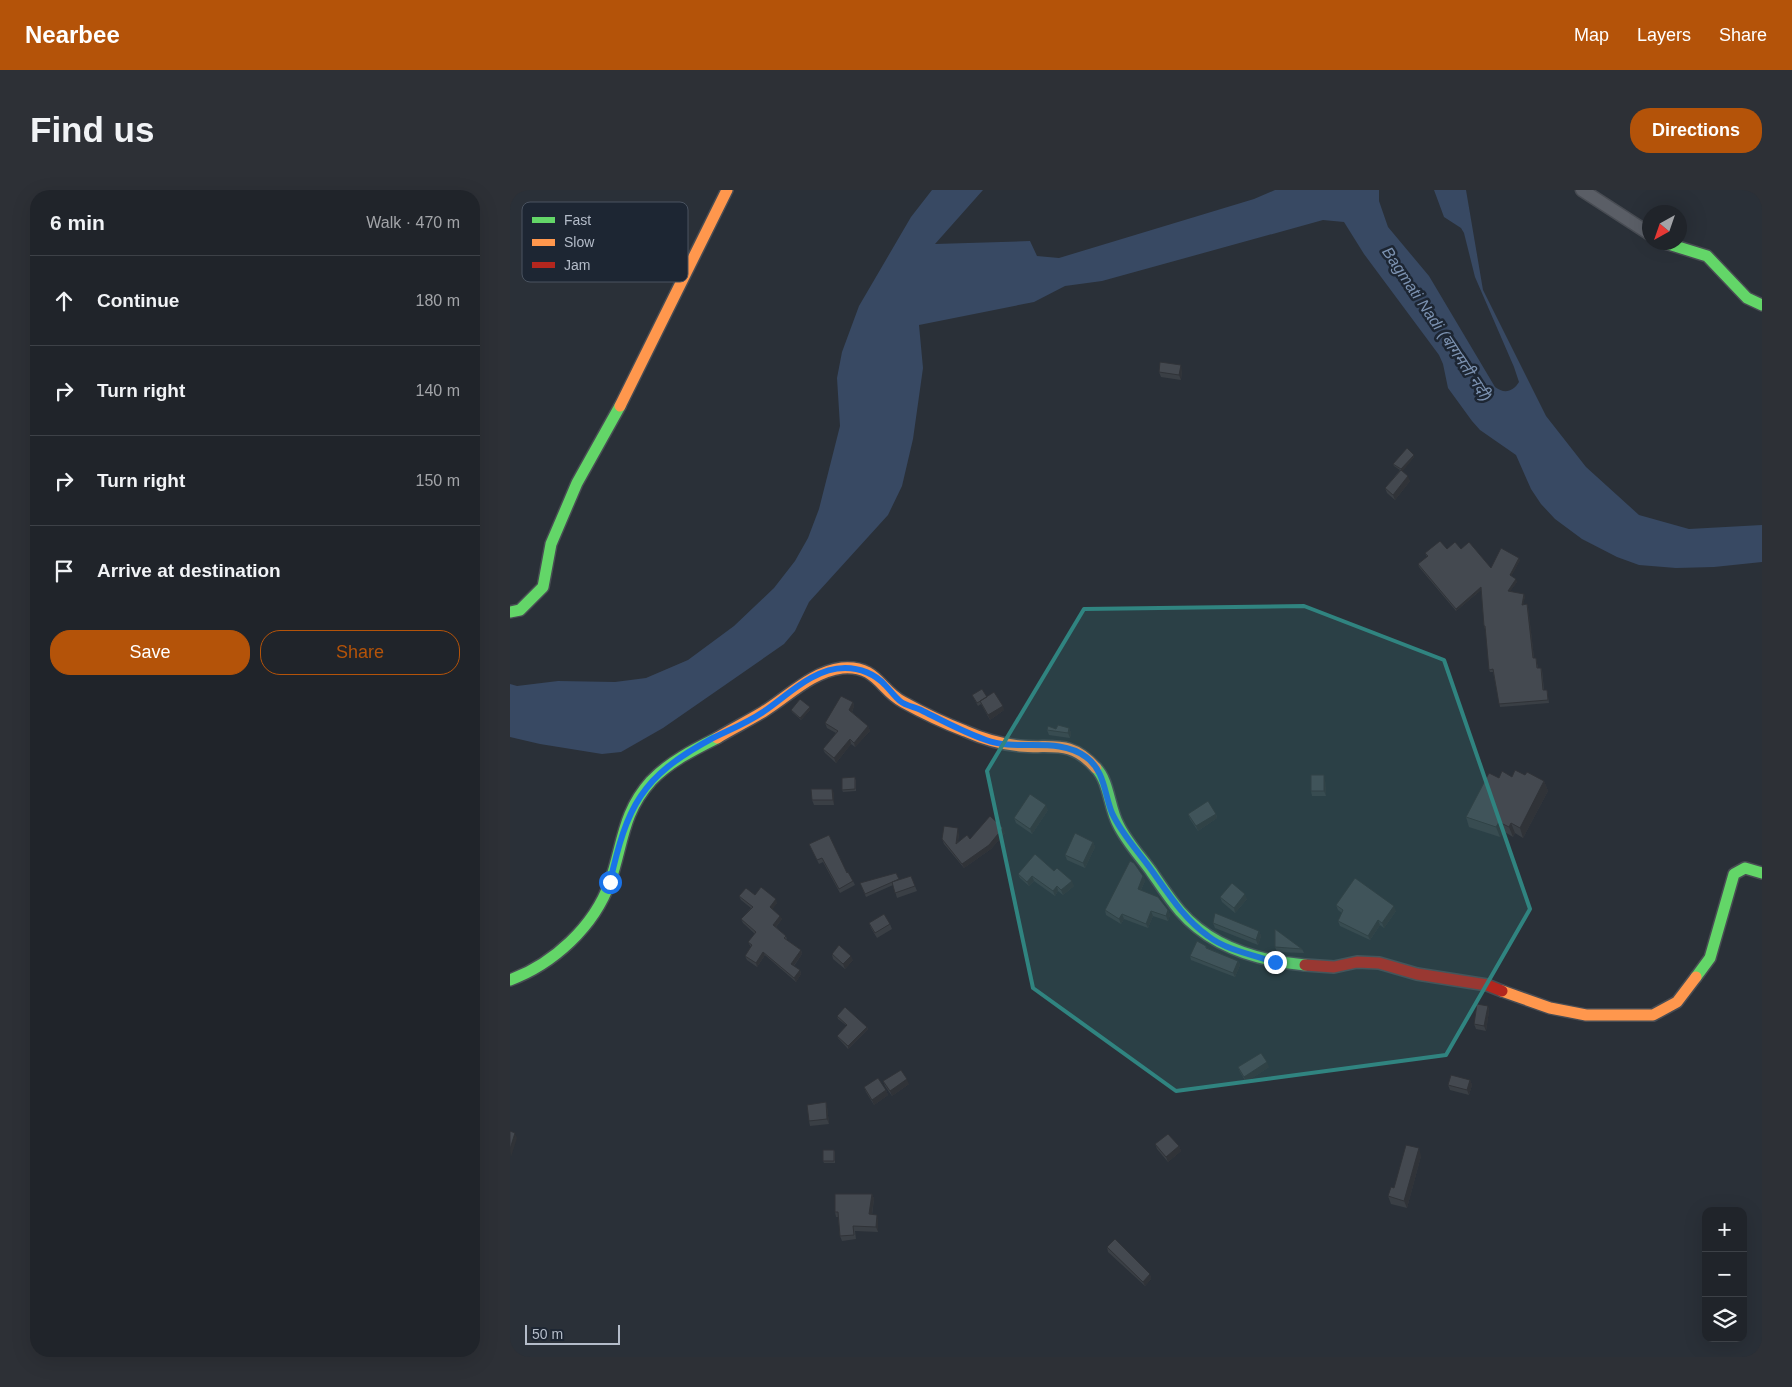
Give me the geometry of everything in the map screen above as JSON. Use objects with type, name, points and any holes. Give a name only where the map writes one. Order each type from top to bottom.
[{"type":"street","points":[[688,268],[726,190]]},
{"type":"street","points":[[1582,190],[1642,229]]},
{"type":"street","points":[[1687,250],[1707,256],[1747,298],[1762,305]]},
{"type":"street","points":[[510,612],[520,610],[543,587],[551,544],[577,483],[626,395],[681,282]]},
{"type":"street","points":[[510,980],[532,972],[547,962],[584,928],[599,906],[610,882],[621,835],[632,808],[650,782],[671,763],[764,711],[797,686],[831,670],[845,668],[866,671],[884,682],[900,702],[989,741],[1021,746],[1046,745],[1072,748],[1088,758],[1100,773],[1111,811],[1119,827],[1180,911],[1209,937],[1232,948],[1275,962],[1334,967],[1357,962],[1379,963],[1417,974],[1487,985],[1550,1008],[1586,1015],[1653,1015],[1677,1002],[1710,958],[1734,874],[1745,868],[1762,873]]},
{"type":"highlighted area","points":[[1304,606],[1444,660],[1530,909],[1446,1055],[1176,1091],[1033,988],[987,771],[1084,609]]},
{"type":"water","name":"Bagmati Nadi (बागमती नदी)","points":[[932,190],[983,190],[935,244],[1030,241],[1037,256],[1059,258],[1254,199],[1275,190],[1379,190],[1379,201],[1388,227],[1429,276],[1495,387],[1502,391],[1508,391],[1519,382],[1514,367],[1475,277],[1464,233],[1461,228],[1444,217],[1434,190],[1466,190],[1483,290],[1546,416],[1586,467],[1639,515],[1689,529],[1762,525],[1762,562],[1714,567],[1676,568],[1639,565],[1617,557],[1582,539],[1555,519],[1541,504],[1531,489],[1516,455],[1480,430],[1448,388],[1439,355],[1364,254],[1344,222],[1323,220],[1102,281],[1065,286],[1034,302],[919,325],[923,368],[913,439],[902,486],[888,515],[809,602],[795,631],[784,644],[663,728],[621,752],[602,754],[510,737],[510,684],[517,686],[558,681],[615,682],[646,678],[688,660],[734,626],[774,588],[795,561],[808,538],[819,509],[840,426],[837,378],[842,352],[859,306],[911,217]]},
{"type":"building","points":[[1160,362],[1181,365],[1179,375],[1159,372]]},
{"type":"building","points":[[1407,448],[1414,455],[1401,469],[1393,464]]},
{"type":"building","points":[[1401,470],[1408,476],[1393,495],[1385,488]]},
{"type":"building","points":[[1440,541],[1447,549],[1455,542],[1461,549],[1469,542],[1491,568],[1501,548],[1519,558],[1510,575],[1516,579],[1508,591],[1524,594],[1522,605],[1527,604],[1533,658],[1536,658],[1537,668],[1541,668],[1543,690],[1547,690],[1548,700],[1499,704],[1493,669],[1489,670],[1481,587],[1456,609],[1418,564],[1428,556],[1425,553]]},
{"type":"building","points":[[982,689],[987,697],[977,703],[972,695]]},
{"type":"building","points":[[994,692],[1003,706],[988,715],[980,701]]},
{"type":"building","points":[[841,696],[853,702],[849,710],[868,726],[854,743],[850,739],[834,758],[823,749],[838,731],[825,723]]},
{"type":"building","points":[[800,699],[810,707],[800,718],[791,710]]},
{"type":"building","points":[[1058,725],[1069,728],[1068,733],[1047,730],[1048,726],[1056,729]]},
{"type":"building","points":[[1515,770],[1525,775],[1527,772],[1544,781],[1520,828],[1511,823],[1509,827],[1499,822],[1496,827],[1466,817],[1489,773],[1499,778],[1502,771],[1512,777]]},
{"type":"building","points":[[1311,775],[1324,775],[1324,791],[1311,791]]},
{"type":"building","points":[[855,777],[855,789],[842,790],[842,778]]},
{"type":"building","points":[[811,789],[832,789],[833,800],[812,800]]},
{"type":"building","points":[[1030,794],[1046,805],[1030,829],[1014,818]]},
{"type":"building","points":[[1208,801],[1216,814],[1196,826],[1188,814]]},
{"type":"building","points":[[990,816],[1003,828],[989,845],[962,864],[942,839],[944,826],[958,828],[956,844],[967,835],[970,839]]},
{"type":"building","points":[[1075,833],[1093,842],[1083,863],[1065,855]]},
{"type":"building","points":[[829,835],[847,873],[853,881],[839,889],[822,858],[817,860],[809,844]]},
{"type":"building","points":[[1035,854],[1054,871],[1057,868],[1072,881],[1061,890],[1057,886],[1053,891],[1032,876],[1027,882],[1018,874]]},
{"type":"building","points":[[1130,861],[1134,863],[1143,876],[1138,889],[1158,897],[1168,910],[1166,916],[1151,911],[1146,924],[1122,914],[1119,919],[1105,910]]},
{"type":"building","points":[[896,873],[899,879],[865,894],[860,883]]},
{"type":"building","points":[[911,876],[915,886],[895,893],[892,882]]},
{"type":"building","points":[[1355,878],[1394,906],[1382,923],[1378,920],[1368,936],[1338,921],[1343,910],[1336,905]]},
{"type":"building","points":[[1232,883],[1245,894],[1234,908],[1220,897]]},
{"type":"building","points":[[761,887],[776,899],[770,907],[780,916],[773,925],[786,936],[784,938],[801,950],[791,964],[800,970],[794,978],[763,952],[756,963],[745,956],[752,945],[748,942],[756,932],[741,919],[753,907],[739,896],[746,888],[755,895]]},
{"type":"building","points":[[1215,913],[1259,931],[1256,940],[1213,923]]},
{"type":"building","points":[[884,914],[890,924],[875,933],[869,923]]},
{"type":"building","points":[[1275,929],[1302,949],[1275,947]]},
{"type":"building","points":[[1197,941],[1206,946],[1206,948],[1238,961],[1233,973],[1190,956]]},
{"type":"building","points":[[839,945],[851,956],[843,964],[832,954]]},
{"type":"building","points":[[1477,1004],[1488,1006],[1484,1026],[1474,1024]]},
{"type":"building","points":[[845,1007],[867,1027],[848,1046],[837,1036],[847,1025],[837,1016]]},
{"type":"building","points":[[1261,1053],[1267,1062],[1244,1077],[1238,1067]]},
{"type":"building","points":[[901,1070],[907,1079],[890,1091],[883,1081]]},
{"type":"building","points":[[1451,1075],[1470,1080],[1467,1090],[1448,1085]]},
{"type":"building","points":[[878,1078],[886,1090],[872,1100],[864,1087]]},
{"type":"building","points":[[826,1102],[827,1119],[809,1121],[807,1105]]},
{"type":"building","points":[[510,1131],[515,1133],[510,1149]]},
{"type":"building","points":[[1168,1134],[1179,1146],[1166,1157],[1155,1144]]},
{"type":"building","points":[[1406,1145],[1419,1148],[1404,1201],[1388,1196],[1391,1187],[1394,1188]]},
{"type":"building","points":[[823,1150],[834,1150],[834,1161],[823,1161]]},
{"type":"building","points":[[835,1194],[872,1194],[869,1214],[877,1215],[876,1227],[853,1226],[854,1235],[840,1236],[838,1212],[835,1212]]},
{"type":"building","points":[[1115,1239],[1150,1274],[1143,1282],[1107,1247]]},
{"type":"traffic: fast","points":[[1687,250],[1707,256],[1747,298],[1762,305]]},
{"type":"traffic: fast","points":[[510,612],[520,610],[543,587],[551,544],[577,483],[620,406]]},
{"type":"traffic: fast","points":[[510,980],[542,964],[583,929],[594,914],[610,882],[624,830],[641,793],[658,774],[673,762],[717,738]]},
{"type":"traffic: fast","points":[[1096,768],[1104,780],[1121,830],[1172,901],[1192,923],[1221,943],[1253,956],[1305,965]]},
{"type":"traffic: fast","points":[[1696,977],[1710,958],[1734,874],[1745,868],[1762,873]]},
{"type":"traffic: slow","points":[[688,269],[727,190]]},
{"type":"traffic: slow","points":[[620,406],[681,282]]},
{"type":"traffic: slow","points":[[717,738],[763,712],[810,679],[831,670],[854,668],[871,674],[895,697],[903,702],[957,728],[985,739],[1006,744],[1069,749],[1087,759],[1096,768]]},
{"type":"traffic: slow","points":[[1502,991],[1550,1008],[1586,1015],[1653,1015],[1677,1002],[1696,977]]},
{"type":"traffic: jam","points":[[1305,965],[1334,967],[1357,962],[1379,963],[1417,974],[1487,985],[1502,991]]},
{"type":"route","points":[[610,882],[621,835],[632,808],[650,782],[671,763],[711,739],[743,724],[797,686],[831,670],[845,668],[866,671],[884,682],[900,702],[922,710],[942,722],[989,741],[1021,746],[1046,745],[1072,748],[1088,758],[1100,773],[1111,811],[1119,827],[1180,911],[1209,937],[1232,948],[1275,962]]}]
